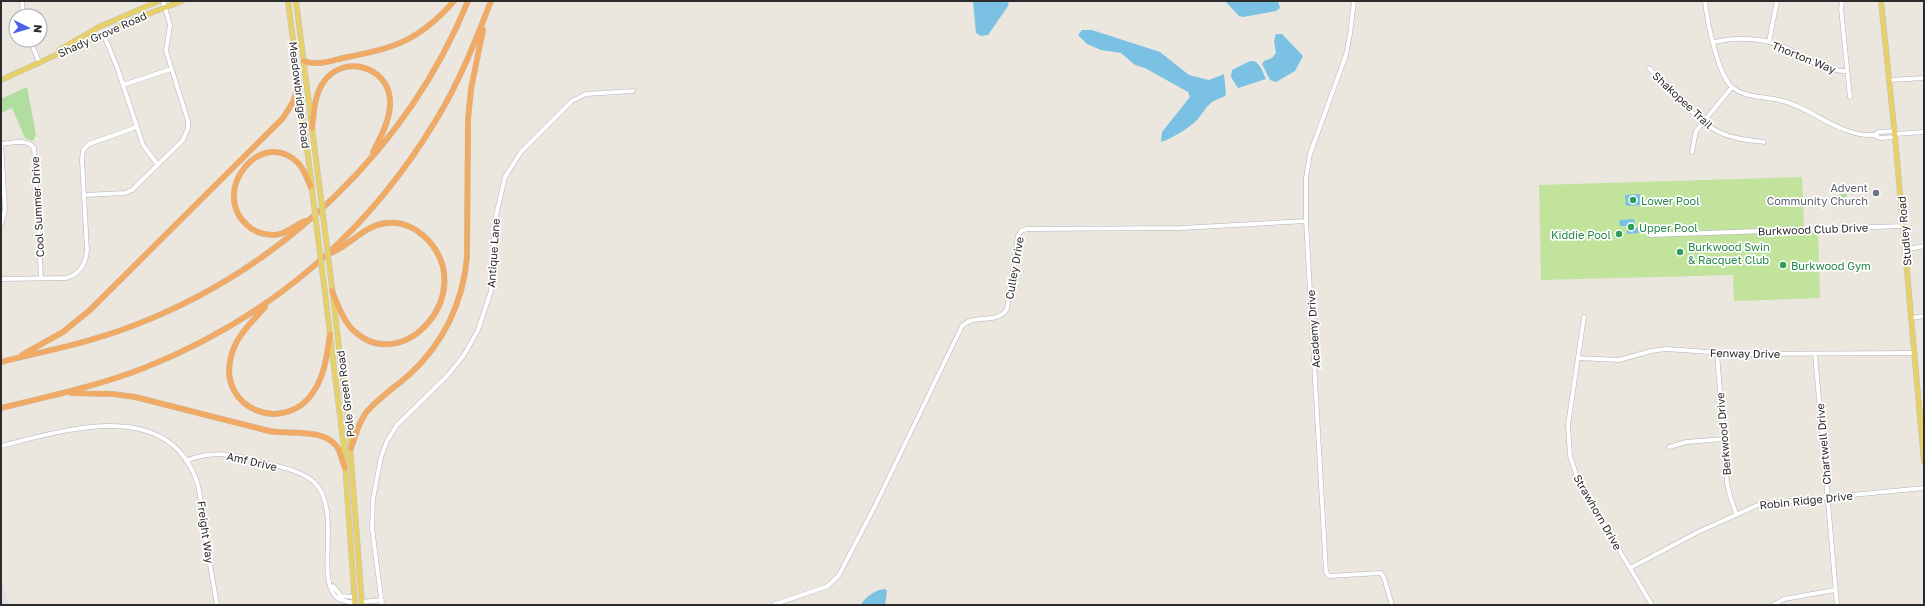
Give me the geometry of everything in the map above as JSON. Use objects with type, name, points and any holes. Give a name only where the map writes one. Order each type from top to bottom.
[{"type":"highway","points":[[304,61],[318,63],[379,51],[400,45],[427,28],[454,1]]},
{"type":"highway","points":[[1,362],[113,333],[178,306],[237,274],[270,251],[309,220],[341,191],[369,161],[420,92],[442,54],[468,1]]},
{"type":"highway","points":[[1,408],[65,393],[114,379],[162,361],[227,328],[270,300],[329,254],[388,190],[420,146],[455,86],[491,1]]},
{"type":"highway","points":[[351,448],[359,425],[365,414],[426,358],[441,338],[457,305],[467,257],[468,135],[470,101],[486,14]]},
{"type":"highway","points":[[312,128],[318,94],[328,77],[337,70],[348,66],[364,67],[373,72],[385,83],[389,95],[390,105],[386,124],[369,161]]},
{"type":"highway","points":[[16,359],[63,332],[90,310],[285,115],[293,102],[299,84]]},
{"type":"highway","points":[[309,220],[296,224],[287,231],[279,234],[267,234],[254,231],[245,224],[238,214],[235,201],[235,188],[238,177],[249,162],[258,156],[273,153],[287,155],[298,163],[312,190]]},
{"type":"highway","points":[[329,254],[341,249],[356,236],[371,227],[386,223],[401,223],[414,228],[430,242],[438,255],[444,275],[442,297],[432,319],[415,334],[393,342],[373,342],[358,334],[345,320],[332,291]]},
{"type":"highway","points":[[270,300],[240,337],[230,358],[229,369],[231,383],[240,399],[249,407],[267,414],[280,414],[293,410],[305,402],[314,391],[321,376],[330,335]]},
{"type":"highway","points":[[65,393],[113,394],[136,397],[269,431],[284,434],[319,435],[334,444],[339,450],[345,468]]},
{"type":"main road","name":"Shady Grove Road","points":[[45,59],[98,27],[159,1]]},
{"type":"main road","name":"Shady Grove Road","points":[[1,80],[103,33],[182,1]]},
{"type":"main road","name":"Meadowbridge Road","points":[[288,1],[312,190]]},
{"type":"main road","name":"Meadowbridge Road","points":[[296,1],[319,184]]},
{"type":"main road","name":"Studley Road","points":[[1881,1],[1904,226],[1924,462]]},
{"type":"main road","name":"Pole Green Road","points":[[319,184],[351,448],[359,604]]},
{"type":"main road","name":"Pole Green Road","points":[[312,190],[345,468],[354,595]]},
{"type":"main road","points":[[354,595],[359,604]]},
{"type":"street","points":[[84,196],[130,192],[183,140],[188,128],[188,121],[171,69],[166,48],[170,25],[163,1]]},
{"type":"street","name":"Academy Drive","points":[[1354,1],[1346,55],[1310,154],[1306,178],[1306,221],[1326,572],[1329,576],[1382,573],[1392,605]]},
{"type":"street","points":[[1705,1],[1722,73],[1732,87],[1745,94],[1780,100],[1793,104],[1851,133],[1863,136],[1874,135],[1879,132],[1895,134],[1924,132]]},
{"type":"street","points":[[1769,42],[1777,1]]},
{"type":"street","points":[[1842,1],[1841,8],[1850,97]]},
{"type":"street","points":[[103,33],[123,85],[144,149],[158,165]]},
{"type":"street","name":"Thorton Way","points":[[1714,42],[1733,39],[1769,42],[1784,47],[1830,70],[1847,72]]},
{"type":"street","points":[[33,48],[39,62]]},
{"type":"street","name":"Shakopee Trail","points":[[1649,68],[1703,121],[1714,129],[1726,135],[1740,139],[1764,142]]},
{"type":"street","points":[[123,85],[171,69]]},
{"type":"street","points":[[1890,80],[1924,78]]},
{"type":"street","points":[[1692,152],[1694,136],[1703,121],[1732,87]]},
{"type":"street","name":"Antique Lane","points":[[382,605],[372,528],[373,499],[381,457],[387,441],[397,425],[448,375],[464,355],[478,330],[491,291],[496,214],[502,186],[508,170],[537,135],[578,97],[586,94],[633,91]]},
{"type":"street","points":[[1,279],[53,279],[71,276],[79,270],[85,262],[86,250],[82,160],[85,148],[93,143],[136,127]]},
{"type":"street","name":"Cool Summer Drive","points":[[1,144],[24,142],[30,144],[34,148],[41,278]]},
{"type":"street","points":[[1,144],[5,210],[1,225]]},
{"type":"street","name":"Culley Drive","points":[[773,605],[828,586],[839,575],[876,504],[962,326],[973,320],[998,317],[1007,309],[1018,236],[1021,231],[1027,229],[1181,228],[1306,221]]},
{"type":"street","name":"Burkwood Club Drive","points":[[1650,235],[1904,226]]},
{"type":"street","points":[[1905,250],[1924,246]]},
{"type":"street","points":[[1911,318],[1924,316]]},
{"type":"street","name":"Strawhorn Drive","points":[[1584,318],[1568,425],[1568,444],[1573,467],[1579,483],[1652,605]]},
{"type":"street","name":"Fenway Drive","points":[[1578,358],[1619,360],[1651,351],[1666,349],[1717,353],[1914,353]]},
{"type":"street","name":"Berkwood Drive","points":[[1717,353],[1730,496],[1736,513]]},
{"type":"street","name":"Chartwell Drive","points":[[1815,354],[1837,605]]},
{"type":"street","points":[[1,446],[79,428],[112,426],[138,430],[157,436],[173,448],[186,461]]},
{"type":"street","points":[[1668,447],[1686,442],[1724,439]]},
{"type":"street","name":"Amf Drive","points":[[186,461],[206,454],[228,454],[286,469],[305,476],[314,483],[322,492],[326,506],[334,588],[341,596],[354,595]]},
{"type":"street","name":"Freight Way","points":[[186,461],[196,480],[200,492],[202,516],[217,605]]},
{"type":"street","name":"Robin Ridge Drive","points":[[1630,568],[1659,551],[1736,513],[1760,504],[1924,488]]},
{"type":"street","name":"Amf Drive","points":[[328,534],[329,572],[332,590],[340,599],[359,604]]},
{"type":"street","points":[[1773,605],[1784,599],[1835,590]]},
{"type":"street","points":[[359,604],[382,600]]},
{"type":"shaded area","points":[[1,576],[8,605],[1,605]]},
{"type":"green space","points":[[27,87],[36,135],[33,141],[25,138],[12,108],[1,113],[1,99]]},
{"type":"green space","name":"Burkwood Swin & Racquet Club","points":[[1802,177],[1804,228],[1818,228],[1820,298],[1734,301],[1733,275],[1541,280],[1539,185]]},
{"type":"green space","points":[[1846,189],[1847,200],[1839,200],[1838,195],[1841,193],[1841,190]]},
{"type":"water","points":[[973,1],[1009,1],[1008,6],[988,35],[981,36],[976,33]]},
{"type":"water","points":[[1225,1],[1278,1],[1280,8],[1276,11],[1243,17],[1239,16]]},
{"type":"water","points":[[1082,30],[1092,30],[1160,52],[1189,75],[1209,80],[1224,74],[1226,95],[1212,102],[1198,119],[1186,129],[1161,142],[1162,132],[1190,97],[1188,92],[1145,68],[1135,65],[1121,53],[1101,50],[1087,44],[1078,35]]},
{"type":"water","points":[[1276,34],[1282,34],[1303,56],[1295,71],[1276,82],[1270,80],[1262,64],[1264,61],[1272,58],[1276,53],[1274,41]]},
{"type":"water","points":[[1250,61],[1258,64],[1266,79],[1238,88],[1231,77],[1232,70]]},
{"type":"water","name":"Lower Pool","points":[[1640,194],[1641,205],[1626,206],[1625,195]]},
{"type":"water","name":"Upper Pool","points":[[1634,219],[1635,228],[1639,228],[1639,233],[1627,234],[1627,226],[1620,226],[1619,220]]},
{"type":"water","points":[[885,589],[887,591],[885,605],[861,605],[871,594]]},
{"type":"place","name":"Advent Community Church","points":[[1876,193]]},
{"type":"place","name":"Lower Pool","points":[[1633,200]]},
{"type":"place","name":"Upper Pool","points":[[1631,227]]},
{"type":"place","name":"Kiddie Pool","points":[[1619,234]]},
{"type":"place","name":"Burkwood Swin & Racquet Club","points":[[1680,252]]},
{"type":"place","name":"Burkwood Gym","points":[[1783,265]]}]
